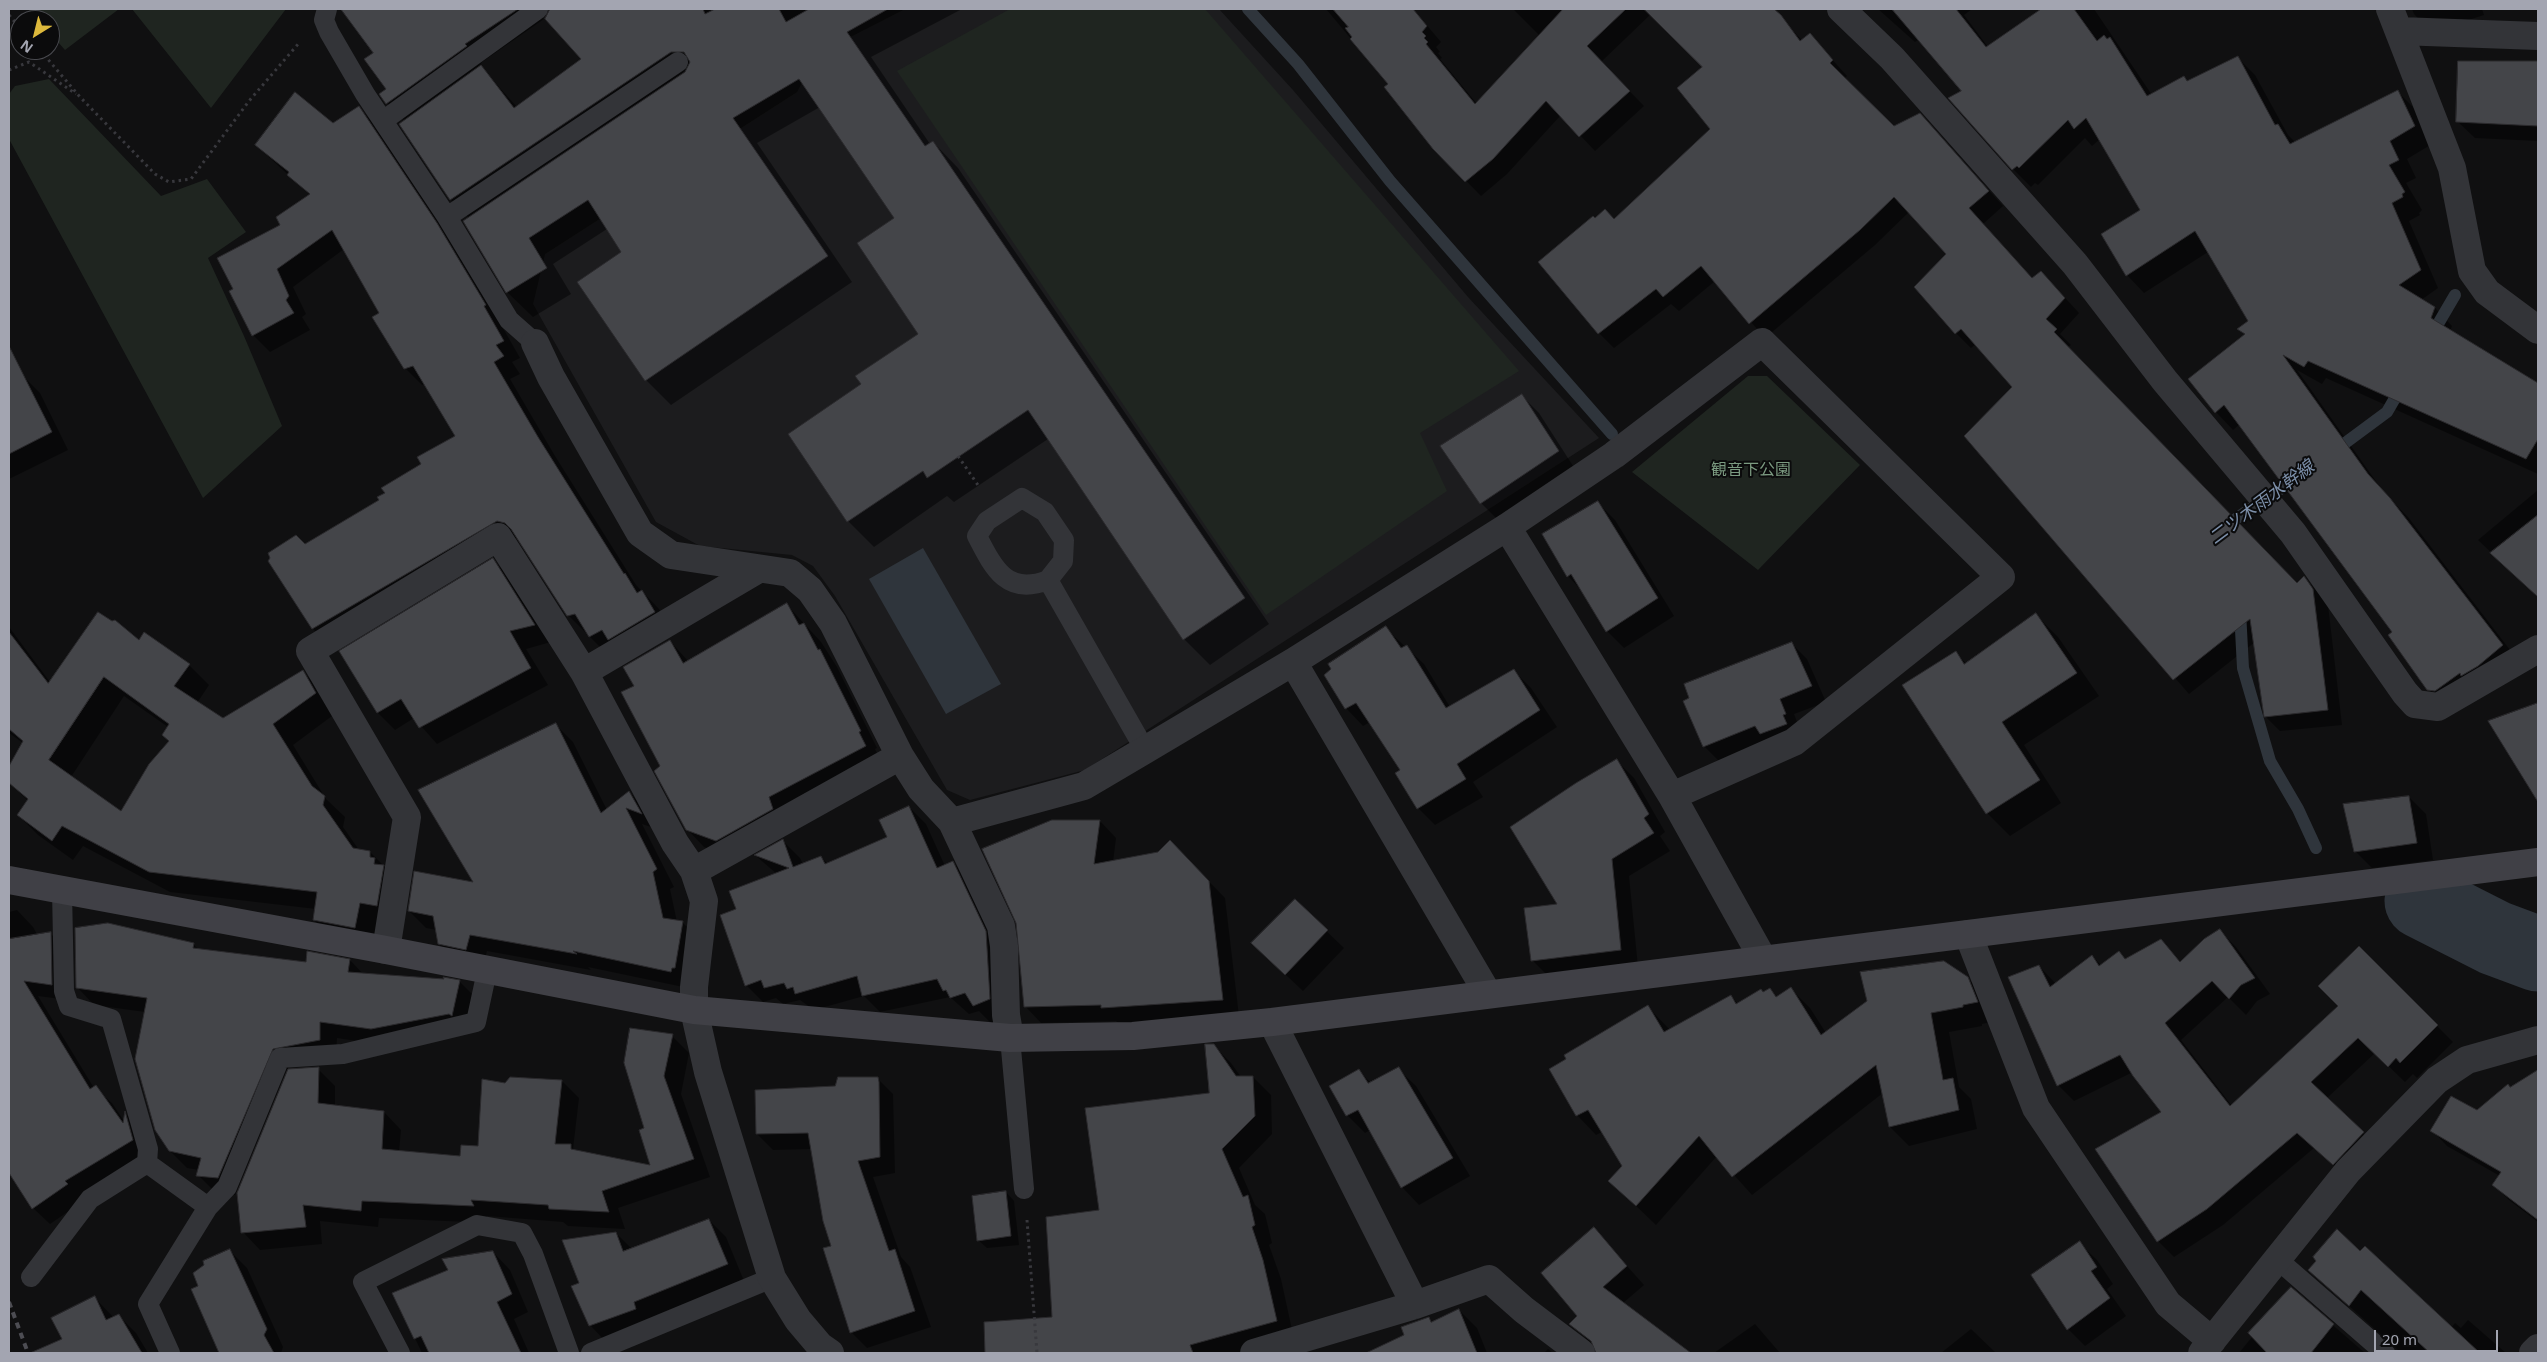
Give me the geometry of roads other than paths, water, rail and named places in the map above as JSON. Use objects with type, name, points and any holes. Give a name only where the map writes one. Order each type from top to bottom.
[{"type":"street","points":[[1841,9],[1892,58],[2075,264],[2165,382],[2293,533],[2405,693],[2415,704],[2438,707],[2538,649]]},
{"type":"street","points":[[2538,36],[2395,20],[2452,168],[2472,271],[2487,292],[2538,330]]},
{"type":"street","points":[[952,822],[1084,786],[1294,662],[1507,527],[1614,454],[1762,342],[2001,577],[1794,742],[1672,796]]},
{"type":"street","points":[[535,344],[550,377],[640,533],[671,555],[757,570],[790,573],[810,590],[833,624],[900,756],[920,789],[952,822],[1001,926],[1004,946],[1006,1015],[1010,1038]]},
{"type":"street","points":[[1507,527],[1672,796],[1763,959]]},
{"type":"street","points":[[386,950],[391,929],[407,817],[310,651],[498,537],[584,672],[675,843],[694,870],[704,901],[694,987],[694,1010],[708,1072],[772,1278],[798,1320],[820,1346],[830,1353]]},
{"type":"street","points":[[584,672],[757,570]]},
{"type":"street","points":[[1294,662],[1488,994]]},
{"type":"street","points":[[694,870],[900,756]]},
{"type":"street","points":[[9,880],[386,950],[694,1010],[1010,1038],[1133,1036],[1272,1022],[2538,862]]},
{"type":"street","points":[[1968,934],[2036,1108],[2168,1304],[2207,1347],[2348,1171],[2437,1080],[2467,1060],[2538,1040]]},
{"type":"street","points":[[1272,1022],[1415,1305]]},
{"type":"street","points":[[1254,1353],[1415,1305],[1489,1279],[1524,1310],[1581,1353]]},
{"type":"street","points":[[2533,1353],[2538,1348]]},
{"type":"lane","points":[[384,120],[538,9]]},
{"type":"lane","points":[[326,14],[366,94],[447,217],[509,320],[535,344]]},
{"type":"lane","points":[[447,217],[678,62]]},
{"type":"lane","points":[[1022,498],[1045,512],[1064,540],[1063,561],[1048,580],[1031,587],[1008,582],[988,558],[977,536],[987,521],[1022,498]]},
{"type":"lane","points":[[1048,580],[1145,750]]},
{"type":"lane","points":[[62,890],[64,991],[69,1006],[112,1019],[148,1149],[147,1163]]},
{"type":"lane","points":[[170,1353],[148,1304],[208,1207],[227,1187],[280,1058],[343,1054],[476,1022],[488,971]]},
{"type":"lane","points":[[1010,1038],[1024,1190]]},
{"type":"lane","points":[[147,1163],[208,1207]]},
{"type":"lane","points":[[31,1277],[90,1199],[147,1163]]},
{"type":"lane","points":[[400,1353],[364,1282],[477,1226],[522,1233],[533,1254],[568,1353]]},
{"type":"lane","points":[[2277,1259],[2385,1353]]},
{"type":"lane","points":[[591,1353],[772,1278]]},
{"type":"waterway","points":[[1248,9],[1298,64],[1390,181],[1612,434]]},
{"type":"waterway","name":"二ツ木雨水幹線","points":[[2431,336],[2455,295]]},
{"type":"waterway","name":"二ツ木雨水幹線","points":[[2333,452],[2387,412],[2402,386]]},
{"type":"waterway","name":"二ツ木雨水幹線","points":[[2223,530],[2237,518],[2298,477]]},
{"type":"waterway","name":"二ツ木雨水幹線","points":[[2240,611],[2243,668],[2270,761],[2298,809],[2316,848]]},
{"type":"waterway","name":"二ツ木雨水幹線","points":[[2422,901],[2495,938],[2538,954]]},
{"type":"railway","points":[[9,1302],[28,1353]]},
{"type":"park label","name":"観音下公園","points":[[1751,470]]}]
